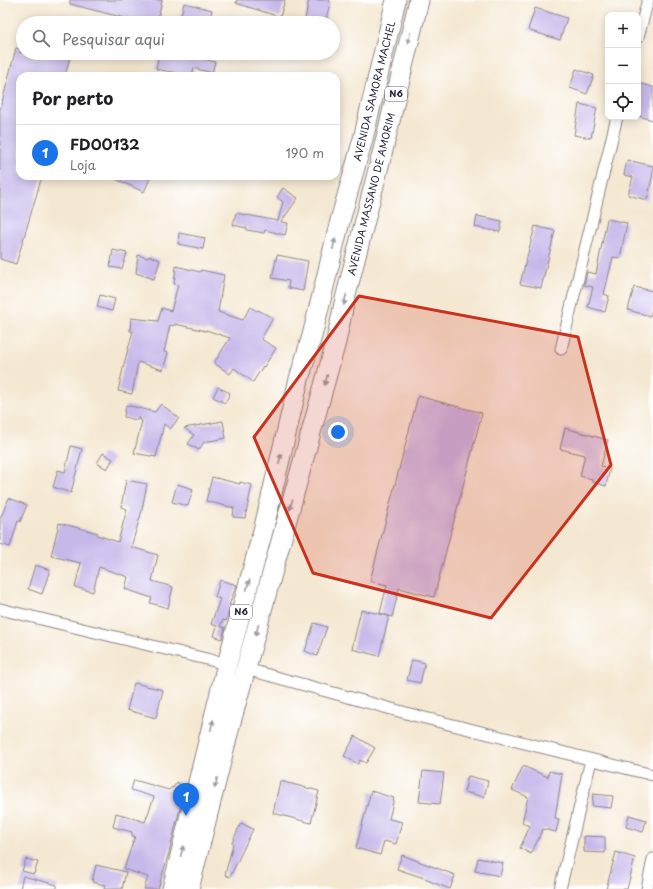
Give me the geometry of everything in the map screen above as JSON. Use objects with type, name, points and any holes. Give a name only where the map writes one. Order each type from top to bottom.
[{"type":"highway","name":"AVENIDA SAMORA MACHEL","points":[[341,217],[363,139],[396,0]]},
{"type":"highway","name":"AVENIDA MASSANO DE AMORIM","points":[[246,669],[336,342],[345,299],[384,146],[418,0]]},
{"type":"highway","points":[[341,217],[364,221]]},
{"type":"highway","name":"N6","points":[[172,889],[227,664],[264,527],[299,379],[312,336],[341,217]]},
{"type":"highway","name":"N6","points":[[189,889],[231,722],[246,669]]},
{"type":"street","points":[[641,26],[648,0]]},
{"type":"street","points":[[561,349],[616,120]]},
{"type":"street","points":[[0,609],[227,664]]},
{"type":"street","points":[[246,669],[417,716],[653,775]]},
{"type":"street","points":[[560,889],[591,760]]},
{"type":"street","points":[[646,889],[653,860]]},
{"type":"highlighted area","points":[[359,296],[578,337],[611,465],[491,618],[313,573],[254,437]]},
{"type":"building","points":[[70,0],[162,0],[159,16],[117,16],[70,4]]},
{"type":"building","points":[[237,0],[285,0],[280,16],[236,3]]},
{"type":"building","points":[[309,0],[330,0],[327,16],[306,16]]},
{"type":"building","points":[[184,3],[212,10],[211,16],[181,16]]},
{"type":"building","points":[[535,8],[567,18],[560,40],[528,30]]},
{"type":"building","points":[[16,48],[16,60],[69,60],[66,72],[16,72],[16,180],[41,180],[16,264],[0,259],[0,110]]},
{"type":"building","points":[[158,60],[207,60],[215,62],[212,72],[194,68],[193,72],[171,72],[156,69]]},
{"type":"building","points":[[576,69],[594,75],[587,94],[570,88]]},
{"type":"building","points":[[641,84],[653,87],[653,120],[641,117]]},
{"type":"building","points":[[579,104],[597,108],[591,138],[574,135]]},
{"type":"building","points":[[627,160],[653,166],[653,173],[647,200],[628,195],[633,177],[624,175]]},
{"type":"building","points":[[118,180],[149,180],[144,192]]},
{"type":"building","points":[[283,188],[298,198],[281,222],[288,223],[285,235],[265,230],[264,233],[247,230],[247,228],[233,225],[236,213],[278,221],[283,202],[277,197]]},
{"type":"building","points":[[477,216],[502,221],[500,232],[475,227]]},
{"type":"building","points":[[607,219],[627,223],[620,258],[613,257],[604,294],[609,296],[605,312],[588,307],[593,287],[584,285],[587,272],[596,274]]},
{"type":"building","points":[[535,226],[555,231],[541,288],[520,284]]},
{"type":"building","points":[[179,233],[205,238],[203,249],[178,244]]},
{"type":"building","points":[[113,250],[127,253],[122,269],[110,267]]},
{"type":"building","points":[[138,255],[148,258],[149,256],[160,260],[154,279],[136,273]]},
{"type":"building","points":[[277,255],[308,261],[303,291],[288,288],[289,281],[272,278]]},
{"type":"building","points":[[176,266],[200,272],[201,270],[224,275],[218,312],[243,320],[250,307],[273,318],[261,339],[276,348],[253,382],[234,368],[230,374],[214,363],[230,338],[206,330],[175,324],[174,326],[170,325],[164,352],[168,353],[163,370],[138,362],[132,394],[118,391],[133,331],[130,331],[131,318],[158,321],[162,308],[171,311],[178,285],[174,284]]},
{"type":"building","points":[[634,287],[653,291],[653,306],[650,316],[628,310]]},
{"type":"building","points":[[100,295],[115,299],[112,311],[97,307]]},
{"type":"building","points":[[218,387],[230,393],[225,403],[213,397]]},
{"type":"building","points":[[418,396],[482,413],[434,597],[399,588],[392,617],[380,613],[387,585],[370,581]]},
{"type":"building","points":[[161,404],[179,418],[170,429],[164,424],[156,457],[134,453],[142,421],[139,420],[139,417],[137,420],[124,417],[126,405],[155,412]]},
{"type":"building","points":[[223,421],[226,438],[204,442],[199,450],[188,444],[194,435],[184,428]]},
{"type":"building","points":[[565,428],[608,440],[601,466],[610,468],[606,486],[592,482],[592,479],[580,476],[585,455],[560,449]]},
{"type":"building","points":[[71,446],[82,449],[71,493],[53,487],[58,470],[65,472]]},
{"type":"building","points":[[103,453],[113,459],[107,469],[97,463]]},
{"type":"building","points":[[212,477],[240,484],[240,482],[252,485],[245,518],[233,517],[234,508],[206,501]]},
{"type":"building","points":[[126,480],[147,484],[141,514],[131,547],[158,555],[152,581],[173,587],[168,608],[150,603],[152,598],[125,589],[128,577],[99,567],[93,592],[75,587],[81,563],[51,556],[59,523],[98,533],[97,535],[118,542],[127,509],[121,507]]},
{"type":"building","points":[[177,484],[193,489],[188,506],[172,502]]},
{"type":"building","points":[[9,498],[27,505],[20,522],[18,521],[10,547],[0,544],[0,519]]},
{"type":"building","points":[[35,565],[50,570],[42,594],[28,589]]},
{"type":"building","points":[[220,580],[237,585],[229,605],[231,605],[226,621],[223,620],[220,626],[225,628],[222,639],[214,636],[217,626],[211,624],[220,599],[215,597]]},
{"type":"building","points":[[361,610],[389,616],[379,656],[352,649]]},
{"type":"building","points":[[314,623],[327,627],[317,656],[305,651]]},
{"type":"building","points":[[412,660],[425,663],[420,683],[407,680]]},
{"type":"building","points":[[134,683],[163,690],[156,718],[127,710]]},
{"type":"building","points":[[355,736],[375,748],[366,763],[360,760],[358,764],[344,756]]},
{"type":"building","points":[[523,766],[548,777],[549,771],[562,774],[555,818],[559,819],[556,832],[543,829],[531,854],[520,848],[530,826],[522,823],[528,797],[512,790]]},
{"type":"building","points":[[423,771],[444,773],[440,804],[419,802]]},
{"type":"building","points":[[468,776],[488,781],[484,797],[464,792]]},
{"type":"building","points":[[134,780],[169,790],[172,787],[173,788],[177,782],[185,788],[169,853],[158,889],[144,889],[148,877],[124,869],[135,836],[132,836],[132,832],[113,827],[116,813],[145,822],[154,797],[131,790]]},
{"type":"building","points":[[280,781],[319,791],[311,823],[273,813]]},
{"type":"building","points":[[371,791],[394,798],[389,819],[402,822],[396,844],[384,841],[380,855],[356,848]]},
{"type":"building","points":[[593,794],[613,796],[611,808],[592,806]]},
{"type":"building","points":[[629,815],[646,820],[643,832],[626,827]]},
{"type":"building","points":[[241,823],[253,829],[230,877],[225,875],[232,843]]},
{"type":"building","points":[[584,836],[605,837],[605,853],[584,852]]},
{"type":"building","points":[[616,852],[635,858],[627,889],[606,889]]},
{"type":"building","points":[[402,855],[455,875],[450,889],[429,881],[430,880],[397,869]]},
{"type":"building","points":[[478,858],[503,863],[500,876],[475,871]]},
{"type":"building","points":[[26,859],[38,862],[34,874],[22,871]]},
{"type":"building","points":[[96,865],[126,872],[122,889],[104,889],[105,885],[92,882]]},
{"type":"building","points":[[23,876],[57,885],[57,889],[20,889]]},
{"type":"place","name":"FD00132","points":[[186,816]]}]
